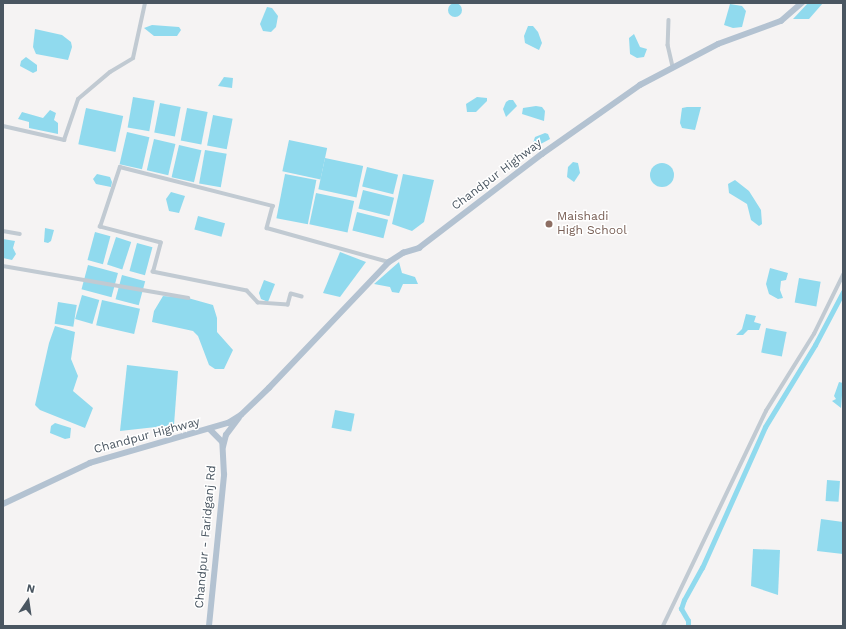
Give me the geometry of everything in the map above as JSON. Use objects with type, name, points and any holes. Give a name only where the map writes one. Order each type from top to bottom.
[{"type":"main road","name":"Chandpur Highway","points":[[3,504],[90,463],[210,430],[241,415],[389,262],[403,253],[419,248],[596,115],[673,66],[689,61],[718,44],[781,21],[802,3]]},
{"type":"main road","points":[[223,450],[226,435],[241,415]]},
{"type":"main road","points":[[210,430],[219,437],[223,450]]},
{"type":"main road","name":"Chandpur - Faridganj Rd","points":[[208,626],[223,493],[223,450]]},
{"type":"street","points":[[3,126],[64,140],[78,99],[110,72],[133,58],[144,3]]},
{"type":"street","points":[[669,20],[668,45],[673,66]]},
{"type":"street","points":[[302,296],[291,294],[288,305],[258,303],[247,291],[153,272],[161,243],[100,227],[120,167],[273,206],[268,228],[389,262]]},
{"type":"street","points":[[3,231],[20,234]]},
{"type":"street","points":[[3,266],[188,298]]},
{"type":"street","points":[[663,626],[766,411],[814,334],[843,275]]},
{"type":"water","points":[[455,3],[460,5],[462,10],[460,15],[455,17],[450,15],[448,10],[450,5]]},
{"type":"water","points":[[808,3],[823,3],[809,19],[793,19]]},
{"type":"water","points":[[730,4],[742,6],[746,11],[742,27],[733,28],[724,25]]},
{"type":"water","points":[[267,7],[272,8],[278,16],[276,27],[271,32],[263,31],[260,24]]},
{"type":"water","points":[[152,25],[179,27],[181,30],[177,36],[154,36],[144,28]]},
{"type":"water","points":[[528,26],[533,26],[538,32],[542,43],[539,50],[525,43],[524,36]]},
{"type":"water","points":[[35,29],[62,35],[71,42],[72,47],[68,60],[36,54],[33,47]]},
{"type":"water","points":[[634,34],[640,47],[647,49],[644,57],[637,58],[630,54],[629,38]]},
{"type":"water","points":[[26,57],[37,65],[37,71],[33,73],[20,66],[21,61]]},
{"type":"water","points":[[224,77],[233,78],[232,88],[218,86]]},
{"type":"water","points":[[133,97],[155,101],[149,131],[128,128]]},
{"type":"water","points":[[477,97],[487,98],[487,101],[476,112],[467,112],[466,104]]},
{"type":"water","points":[[513,100],[517,106],[506,117],[503,109],[506,102]]},
{"type":"water","points":[[160,103],[181,107],[175,136],[154,132]]},
{"type":"water","points":[[536,106],[542,107],[545,111],[544,121],[522,114],[523,108]]},
{"type":"water","points":[[701,107],[695,130],[682,128],[680,123],[682,108]]},
{"type":"water","points":[[86,108],[123,116],[115,152],[78,144]]},
{"type":"water","points":[[187,108],[208,112],[201,144],[181,140]]},
{"type":"water","points":[[50,110],[56,113],[54,120],[58,123],[58,134],[29,128],[29,122],[18,119],[22,112],[43,118]]},
{"type":"water","points":[[213,115],[233,119],[227,149],[207,145]]},
{"type":"water","points":[[127,132],[149,137],[142,169],[120,164]]},
{"type":"water","points":[[545,133],[548,134],[550,139],[537,146],[533,143],[535,137]]},
{"type":"water","points":[[154,139],[175,144],[168,175],[147,170]]},
{"type":"water","points":[[289,140],[327,148],[320,179],[282,171]]},
{"type":"water","points":[[179,145],[201,150],[194,182],[172,177]]},
{"type":"water","points":[[205,150],[227,154],[221,187],[199,183]]},
{"type":"water","points":[[325,158],[363,166],[356,197],[318,189]]},
{"type":"water","points":[[573,162],[578,163],[580,173],[574,182],[567,177],[568,167]]},
{"type":"water","points":[[662,163],[667,164],[673,170],[673,180],[667,186],[662,187],[657,186],[651,180],[650,175],[651,170],[657,164]]},
{"type":"water","points":[[367,167],[398,175],[393,194],[362,186]]},
{"type":"water","points":[[97,174],[110,177],[112,182],[111,187],[96,184],[93,179]]},
{"type":"water","points":[[285,174],[316,180],[308,224],[276,218]]},
{"type":"water","points":[[403,174],[434,180],[424,222],[412,231],[392,224]]},
{"type":"water","points":[[735,180],[749,191],[761,210],[762,224],[759,226],[751,220],[747,204],[729,193],[728,184]]},
{"type":"water","points":[[363,190],[394,198],[389,216],[358,208]]},
{"type":"water","points":[[171,192],[185,196],[179,213],[169,211],[166,199]]},
{"type":"water","points":[[316,193],[354,201],[347,232],[309,224]]},
{"type":"water","points":[[357,212],[388,220],[383,238],[352,230]]},
{"type":"water","points":[[198,216],[225,223],[221,237],[194,230]]},
{"type":"water","points":[[45,228],[54,230],[51,241],[48,243],[44,242]]},
{"type":"water","points":[[95,232],[110,236],[103,264],[87,260]]},
{"type":"water","points":[[116,237],[131,242],[122,270],[107,265]]},
{"type":"water","points":[[3,239],[15,241],[13,248],[16,254],[12,260],[3,258]]},
{"type":"water","points":[[137,243],[152,247],[145,275],[129,271]]},
{"type":"water","points":[[340,252],[366,262],[340,297],[323,293]]},
{"type":"water","points":[[399,262],[402,273],[415,277],[418,284],[403,284],[399,293],[392,292],[390,287],[374,284]]},
{"type":"water","points":[[88,265],[118,273],[111,297],[82,289]]},
{"type":"water","points":[[770,268],[788,273],[786,280],[781,281],[780,290],[783,298],[778,299],[769,294],[766,284]]},
{"type":"water","points":[[122,275],[145,281],[139,305],[116,299]]},
{"type":"water","points":[[799,278],[821,282],[816,306],[795,303]]},
{"type":"water","points":[[264,280],[275,284],[268,302],[261,299],[259,293]]},
{"type":"water","points":[[82,295],[99,300],[92,324],[75,319]]},
{"type":"water","points":[[163,296],[188,298],[213,305],[217,318],[217,332],[233,350],[224,369],[215,369],[209,365],[198,336],[193,331],[152,322],[154,311]]},
{"type":"water","points":[[102,300],[140,309],[134,334],[96,325]]},
{"type":"water","points":[[58,302],[77,305],[73,327],[55,324]]},
{"type":"water","points":[[746,314],[756,316],[754,322],[761,324],[759,330],[748,330],[743,335],[736,335],[742,329]]},
{"type":"water","points":[[55,326],[75,332],[71,359],[78,376],[73,391],[93,408],[85,428],[40,410],[35,405],[49,343]]},
{"type":"water","points":[[766,328],[787,332],[782,357],[761,353]]},
{"type":"water","points":[[127,365],[178,371],[174,425],[120,431]]},
{"type":"water","points":[[839,382],[843,383],[841,408],[832,401],[836,399],[834,396]]},
{"type":"water","points":[[335,410],[355,414],[351,431],[332,428]]},
{"type":"water","points":[[55,423],[71,428],[70,438],[65,439],[50,433],[51,426]]},
{"type":"water","points":[[827,480],[840,481],[839,502],[826,501]]},
{"type":"water","points":[[821,519],[843,522],[843,554],[817,551]]},
{"type":"water","points":[[753,549],[780,550],[778,595],[751,586]]},
{"type":"waterway","points":[[688,626],[688,621],[681,609],[684,600],[702,568],[765,427],[815,345],[843,292]]},
{"type":"place","name":"Maishadi High School","points":[[549,224]]}]
